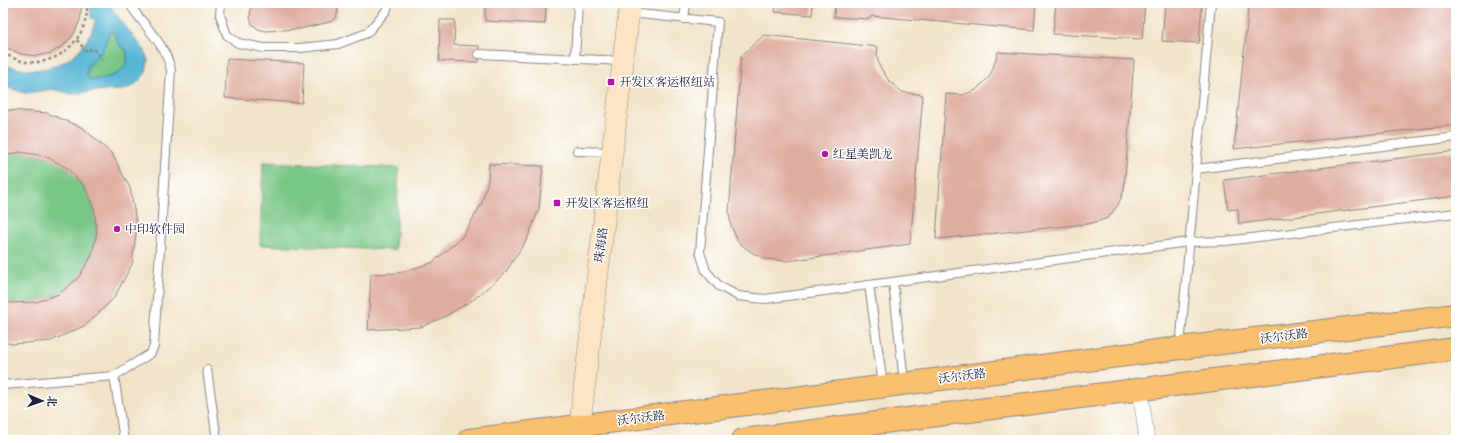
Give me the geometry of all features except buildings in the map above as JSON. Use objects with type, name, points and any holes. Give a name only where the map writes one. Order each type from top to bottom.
[{"type":"highway","name":"沃尔沃路","points":[[469,440],[578,433],[894,385],[1180,348],[1456,315]]},
{"type":"highway","points":[[743,440],[1456,349]]},
{"type":"main road","name":"珠海路","points":[[578,433],[630,8]]},
{"type":"street","points":[[1140,389],[1147,440]]},
{"type":"lane","points":[[3,385],[114,376],[145,357],[151,352],[154,346],[171,70],[165,50],[129,3]]},
{"type":"lane","points":[[221,3],[220,15],[227,34],[238,43],[264,48],[300,48],[338,44],[367,32],[386,11],[389,3]]},
{"type":"lane","points":[[575,59],[578,3]]},
{"type":"lane","points":[[684,19],[686,3]]},
{"type":"lane","points":[[1180,348],[1211,3]]},
{"type":"lane","points":[[630,8],[684,19],[718,22],[700,252],[706,271],[719,286],[738,296],[765,299],[1189,242],[1226,241],[1456,213]]},
{"type":"lane","points":[[479,54],[623,61]]},
{"type":"lane","points":[[1196,169],[1456,137]]},
{"type":"lane","points":[[577,151],[612,152]]},
{"type":"lane","points":[[893,282],[894,385]]},
{"type":"lane","points":[[869,285],[894,385]]},
{"type":"lane","points":[[207,370],[217,440]]},
{"type":"lane","points":[[114,376],[124,440]]},
{"type":"path","points":[[3,52],[22,61],[37,62],[52,59],[66,51],[77,40],[84,27],[87,3]]},
{"type":"path","points":[[77,40],[87,52],[92,48],[103,60]]},
{"type":"green space","points":[[111,32],[115,33],[120,46],[126,50],[127,58],[125,64],[122,70],[116,74],[103,78],[89,79],[87,76],[87,67],[102,51]]},
{"type":"green space","points":[[20,152],[42,155],[61,164],[72,173],[87,192],[94,209],[96,227],[94,244],[89,261],[79,276],[65,289],[48,298],[20,303],[3,300],[3,156]]},
{"type":"green space","points":[[263,162],[399,168],[395,250],[260,245]]},
{"type":"water","points":[[91,3],[109,3],[114,12],[145,51],[148,61],[146,72],[133,86],[123,90],[72,94],[53,89],[25,93],[3,86],[3,64],[33,70],[60,64],[72,56],[82,46],[90,34],[96,19],[91,18]],"holes":[[[111,32],[115,33],[118,43],[126,50],[126,64],[117,74],[103,78],[89,79],[87,76],[87,67],[102,51],[109,34]]]},
{"type":"place","name":"开发区客运枢纽站","points":[[611,82]]},
{"type":"place","name":"红星美凯龙","points":[[825,154]]},
{"type":"place","name":"开发区客运枢纽","points":[[557,203]]},
{"type":"place","name":"中印软件园","points":[[117,229]]}]
